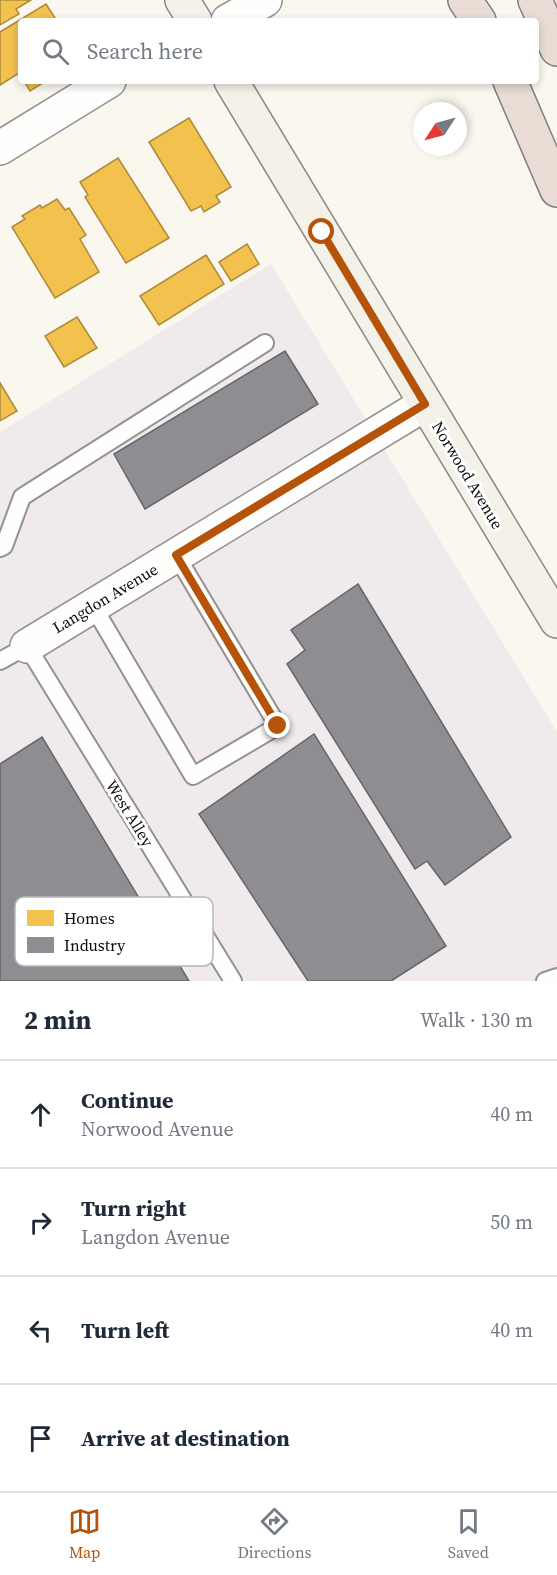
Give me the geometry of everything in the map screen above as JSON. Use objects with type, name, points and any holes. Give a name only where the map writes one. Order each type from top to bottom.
[{"type":"highway","points":[[465,0],[477,18]]},
{"type":"highway","points":[[475,0],[483,18]]},
{"type":"highway","points":[[535,0],[557,49]]},
{"type":"highway","points":[[511,84],[557,190]]},
{"type":"street","points":[[182,0],[193,18]]},
{"type":"street","points":[[233,18],[265,0]]},
{"type":"street","points":[[0,148],[104,84]]},
{"type":"street","name":"Norwood Avenue","points":[[233,84],[557,621]]},
{"type":"street","name":"Langdon Avenue","points":[[13,653],[425,404]]},
{"type":"lane","points":[[0,549],[4,546],[22,497],[265,343]]},
{"type":"lane","points":[[93,606],[193,776],[278,726],[176,555]]},
{"type":"lane","name":"West Alley","points":[[13,653],[177,897]]},
{"type":"lane","name":"West Alley","points":[[213,950],[234,981]]},
{"type":"lane","points":[[545,981],[557,977]]},
{"type":"shaded area","points":[[271,264],[557,732],[557,981],[0,981],[0,432]]},
{"type":"building: Homes","points":[[0,0],[31,0],[16,9],[19,14],[0,25]]},
{"type":"building: Homes","points":[[46,4],[55,18],[23,18]]},
{"type":"building: Homes","points":[[18,21],[18,74],[0,85],[0,32]]},
{"type":"building: Homes","points":[[26,84],[41,84],[30,91]]},
{"type":"building: Homes","points":[[189,118],[231,187],[216,196],[220,202],[204,212],[201,206],[191,211],[149,142]]},
{"type":"building: Homes","points":[[118,158],[169,238],[126,263],[85,197],[88,195],[80,182]]},
{"type":"building: Homes","points":[[57,199],[65,210],[69,208],[86,235],[80,239],[99,272],[55,298],[12,227],[25,219],[22,216],[40,205],[42,208]]},
{"type":"building: Homes","points":[[247,244],[259,264],[231,281],[219,262]]},
{"type":"building: Homes","points":[[206,255],[224,284],[159,325],[140,296]]},
{"type":"building: Homes","points":[[77,317],[97,348],[64,367],[45,336]]},
{"type":"building: Homes","points":[[0,383],[17,411],[0,421]]},
{"type":"building: Industry","points":[[285,351],[318,404],[145,509],[114,454]]},
{"type":"building: Industry","points":[[358,584],[511,837],[445,885],[427,861],[415,869],[287,664],[305,650],[291,630]]},
{"type":"building: Industry","points":[[314,734],[446,946],[391,981],[308,981],[199,814]]},
{"type":"building: Industry","points":[[42,737],[138,897],[15,897],[15,966],[180,966],[189,981],[0,981],[0,764]]},
{"type":"route","points":[[278,726],[176,555],[425,404],[322,232]]}]
